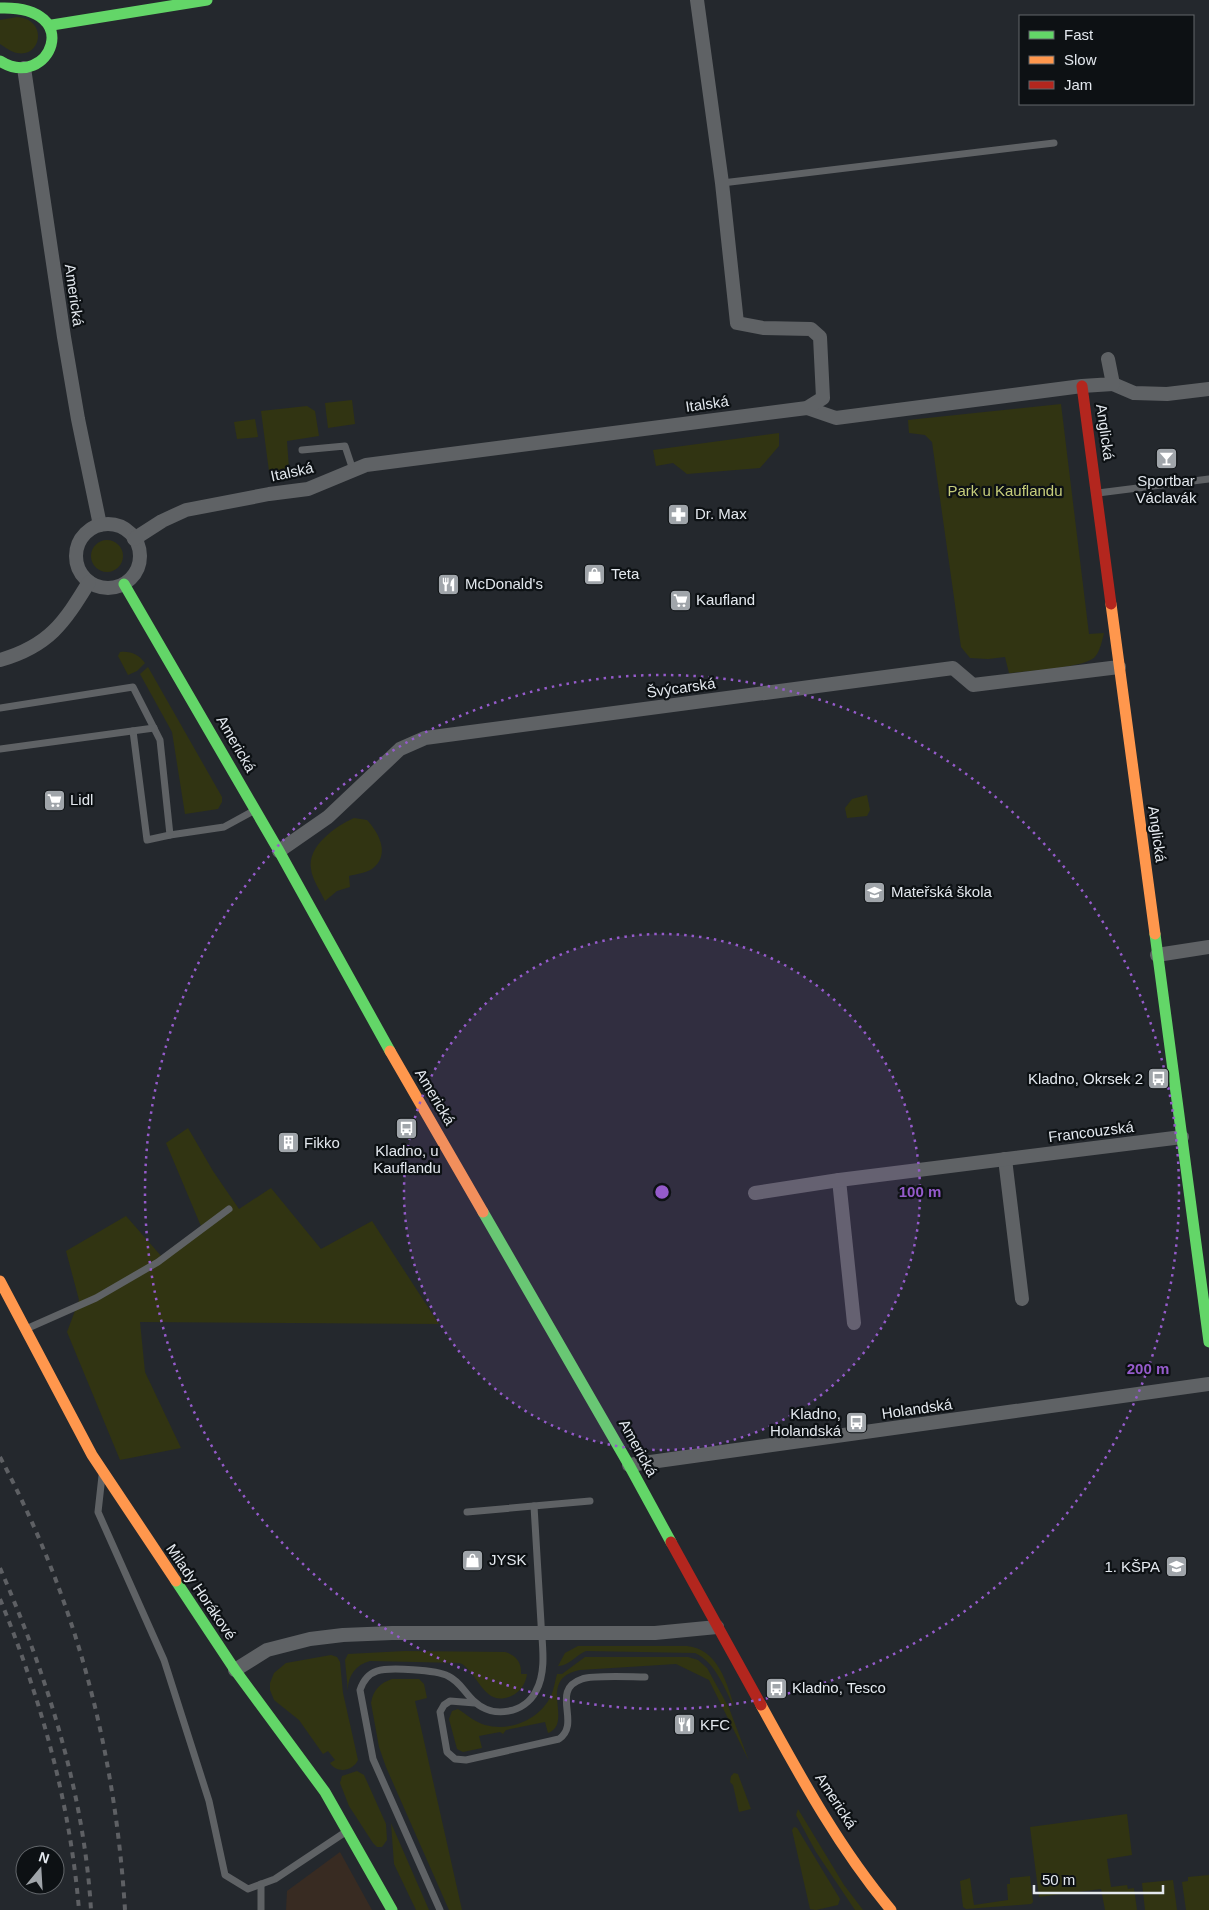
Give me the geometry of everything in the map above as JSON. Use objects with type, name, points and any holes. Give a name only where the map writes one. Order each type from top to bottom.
[{"type":"street","points":[[52,25],[207,0]]},
{"type":"street","name":"Italská","points":[[134,538],[162,521],[186,510],[308,488],[366,465],[806,408],[823,398],[820,337],[811,330],[763,328],[737,323],[722,183],[696,0]]},
{"type":"street","points":[[0,8],[13,2],[31,4],[46,14],[52,25],[53,37],[48,53],[40,61],[24,68],[12,67],[0,61]]},
{"type":"street","name":"Americká","points":[[24,68],[64,337],[78,419],[100,525]]},
{"type":"street","name":"Anglická","points":[[1108,359],[1113,384],[1082,386],[1209,1342]]},
{"type":"street","points":[[1113,384],[1134,393],[1167,394],[1209,389]]},
{"type":"street","points":[[806,408],[836,418],[1082,386]]},
{"type":"street","points":[[112,524],[122,528],[134,538],[139,549],[140,560],[136,572],[124,584],[113,588],[106,588],[89,582],[78,568],[76,550],[85,534],[100,525],[112,524]]},
{"type":"street","points":[[0,660],[27,651],[58,629],[89,582]]},
{"type":"street","name":"Americká","points":[[124,584],[256,810],[376,1030],[629,1465],[811,1796],[876,1892],[891,1910]]},
{"type":"street","name":"Švýcarská","points":[[279,851],[328,816],[400,749],[424,738],[953,668],[973,685],[1119,667]]},
{"type":"street","points":[[1157,955],[1209,947]]},
{"type":"street","name":"Francouzská","points":[[755,1193],[839,1180],[1182,1137]]},
{"type":"street","points":[[1005,1159],[1022,1299]]},
{"type":"street","points":[[839,1180],[854,1323]]},
{"type":"street","name":"Milady Horákové","points":[[0,1281],[92,1455],[235,1670],[325,1792],[392,1910]]},
{"type":"street","name":"Holandská","points":[[629,1465],[1209,1384]]},
{"type":"street","points":[[235,1670],[267,1650],[310,1639],[392,1633],[655,1633],[717,1627]]},
{"type":"lane","points":[[722,183],[1054,143]]},
{"type":"lane","points":[[302,450],[345,446],[353,470]]},
{"type":"lane","points":[[1097,493],[1209,479]]},
{"type":"lane","points":[[0,708],[133,687],[160,740],[170,835]]},
{"type":"lane","points":[[0,748],[154,728]]},
{"type":"lane","points":[[133,731],[147,840],[224,827],[256,810]]},
{"type":"lane","points":[[25,1329],[96,1298],[158,1262],[229,1209]]},
{"type":"lane","points":[[102,1471],[98,1512],[164,1660],[209,1801],[225,1875],[248,1889],[275,1879],[348,1831]]},
{"type":"lane","points":[[467,1512],[590,1501]]},
{"type":"lane","points":[[534,1506],[542,1676],[538,1687],[530,1699],[520,1708],[503,1712],[486,1709],[475,1703],[454,1700],[447,1703],[442,1708],[440,1717],[446,1748],[452,1758],[462,1761],[559,1739],[565,1734],[569,1725],[565,1701],[567,1692],[577,1681],[587,1678],[645,1677]]},
{"type":"lane","points":[[440,1910],[373,1759],[360,1690],[368,1676],[380,1670],[435,1671],[453,1678],[475,1703]]},
{"type":"lane","points":[[261,1884],[261,1910]]},
{"type":"shaded area","points":[[340,1852],[372,1910],[286,1910],[287,1891]]},
{"type":"green space","points":[[17,17],[27,19],[34,24],[37,31],[38,38],[36,44],[32,50],[25,53],[10,51],[0,44],[0,20]]},
{"type":"green space","points":[[352,400],[355,424],[328,428],[325,403]]},
{"type":"green space","name":"Park u Kauflandu","points":[[1061,404],[1089,634],[1104,633],[1098,653],[1094,658],[1087,661],[1053,668],[1009,673],[1005,657],[988,659],[970,658],[961,647],[932,442],[925,435],[909,433],[908,420]]},
{"type":"green space","points":[[307,406],[315,411],[319,436],[287,441],[289,469],[269,471],[261,411]]},
{"type":"green space","points":[[255,419],[258,437],[237,439],[234,422]]},
{"type":"green space","points":[[779,433],[779,446],[760,468],[687,474],[673,463],[656,466],[653,450]]},
{"type":"green space","points":[[107,540],[113,541],[118,545],[122,550],[122,562],[118,567],[113,571],[107,572],[101,571],[96,567],[92,562],[91,556],[92,550],[96,545],[101,541]]},
{"type":"green space","points":[[120,652],[134,654],[145,663],[137,671],[128,675],[118,656]]},
{"type":"green space","points":[[148,667],[222,797],[222,802],[218,809],[185,814],[172,732],[140,674]]},
{"type":"green space","points":[[867,795],[870,810],[867,816],[847,818],[845,808],[852,799]]},
{"type":"green space","points":[[354,818],[367,820],[376,831],[381,844],[381,857],[372,869],[349,876],[350,887],[337,891],[325,901],[311,869],[314,852],[331,832]]},
{"type":"green space","points":[[188,1128],[213,1171],[239,1209],[271,1188],[321,1249],[372,1221],[439,1324],[140,1322],[145,1372],[181,1448],[120,1460],[67,1332],[79,1300],[66,1251],[126,1216],[162,1257],[203,1231],[166,1143]]},
{"type":"green space","points":[[578,1646],[687,1646],[698,1649],[714,1660],[720,1669],[735,1709],[709,1663],[695,1653],[586,1651],[566,1664],[558,1666],[565,1653]]},
{"type":"green space","points":[[405,1651],[505,1652],[518,1660],[521,1674],[527,1674],[525,1683],[515,1694],[505,1698],[496,1698],[483,1689],[467,1668],[460,1663],[370,1661],[360,1665],[353,1672],[349,1681],[348,1692],[345,1660],[348,1654]]},
{"type":"green space","points":[[331,1655],[337,1657],[340,1662],[343,1693],[358,1760],[356,1764],[345,1770],[337,1769],[330,1763],[335,1760],[328,1751],[323,1754],[299,1720],[274,1700],[270,1690],[270,1683],[274,1673],[286,1663]]},
{"type":"green space","points":[[585,1657],[688,1657],[698,1660],[707,1668],[729,1708],[749,1761],[709,1680],[676,1664],[580,1670],[567,1675],[560,1682],[557,1691],[558,1720],[555,1728],[548,1733],[545,1722],[506,1730],[503,1734],[500,1732],[479,1736],[482,1748],[463,1752],[457,1749],[449,1719],[452,1711],[458,1709],[478,1722],[495,1727],[504,1727],[523,1722],[539,1712],[546,1704],[551,1696],[557,1674],[562,1674]]},
{"type":"green space","points":[[392,1679],[419,1679],[424,1684],[427,1698],[415,1701],[462,1910],[449,1910],[379,1747],[371,1703],[373,1694],[378,1688]]},
{"type":"green space","points":[[357,1771],[364,1775],[386,1824],[387,1840],[382,1847],[377,1847],[373,1843],[349,1806],[340,1783],[342,1776]]},
{"type":"green space","points":[[734,1773],[738,1774],[751,1809],[739,1812],[733,1785],[730,1782],[731,1776]]},
{"type":"green space","points":[[798,1809],[844,1885],[863,1910],[855,1910],[816,1852],[796,1815]]},
{"type":"green space","points":[[1127,1814],[1132,1855],[1107,1859],[1111,1887],[1127,1885],[1128,1889],[1134,1888],[1137,1910],[1105,1910],[1101,1889],[1039,1897],[1030,1827]]},
{"type":"green space","points":[[391,1823],[429,1910],[416,1910],[394,1864]]},
{"type":"green space","points":[[794,1827],[797,1828],[840,1899],[838,1905],[816,1910],[810,1909],[792,1830]]},
{"type":"green space","points":[[1209,1875],[1209,1910],[1186,1910],[1182,1882],[1188,1881],[1188,1877]]},
{"type":"green space","points":[[1030,1876],[1033,1902],[1031,1904],[966,1909],[963,1907],[960,1881],[970,1878],[974,1905],[1008,1900],[1007,1884],[1010,1884],[1010,1878]]},
{"type":"green space","points":[[1173,1880],[1177,1910],[1145,1910],[1142,1883]]},
{"type":"railway","points":[[0,1457],[27,1511],[50,1565],[87,1677],[112,1791],[120,1850],[125,1910]]},
{"type":"railway","points":[[0,1568],[33,1650],[61,1735],[72,1778],[80,1822],[91,1910]]},
{"type":"railway","points":[[0,1599],[41,1713],[51,1751],[69,1830],[79,1910]]},
{"type":"traffic: fast","points":[[52,25],[207,0]]},
{"type":"traffic: fast","points":[[0,8],[27,11],[44,19],[51,32],[51,45],[44,57],[33,65],[18,67],[0,61]]},
{"type":"traffic: fast","points":[[124,584],[279,851],[390,1051]]},
{"type":"traffic: fast","points":[[1155,934],[1209,1342]]},
{"type":"traffic: fast","points":[[483,1212],[629,1465],[671,1542]]},
{"type":"traffic: fast","points":[[176,1581],[235,1670],[325,1792],[392,1910]]},
{"type":"traffic: slow","points":[[1111,604],[1155,934]]},
{"type":"traffic: slow","points":[[390,1051],[483,1212]]},
{"type":"traffic: slow","points":[[0,1281],[92,1455],[176,1581]]},
{"type":"traffic: slow","points":[[761,1705],[837,1837],[891,1910]]},
{"type":"traffic: jam","points":[[1082,386],[1111,604]]},
{"type":"traffic: jam","points":[[671,1542],[761,1705]]},
{"type":"place","name":"Sportbar Václavák","points":[[1166,458]]},
{"type":"place","name":"Dr. Max","points":[[679,514]]},
{"type":"place","name":"Teta","points":[[595,574]]},
{"type":"place","name":"McDonald's","points":[[449,584]]},
{"type":"place","name":"Kaufland","points":[[680,600]]},
{"type":"place","name":"Lidl","points":[[54,800]]},
{"type":"place","name":"Mateřská škola","points":[[875,892]]},
{"type":"place","name":"Kladno, Okrsek 2","points":[[1159,1079]]},
{"type":"place","name":"Kladno, u Kauflandu","points":[[407,1128]]},
{"type":"place","name":"Fikko","points":[[288,1143]]},
{"type":"place","name":"Kladno, Holandská","points":[[857,1423]]},
{"type":"place","name":"JYSK","points":[[473,1560]]},
{"type":"place","name":"1. KŠPA","points":[[1176,1567]]},
{"type":"place","name":"Kladno, Tesco","points":[[776,1688]]},
{"type":"place","name":"KFC","points":[[684,1725]]}]
